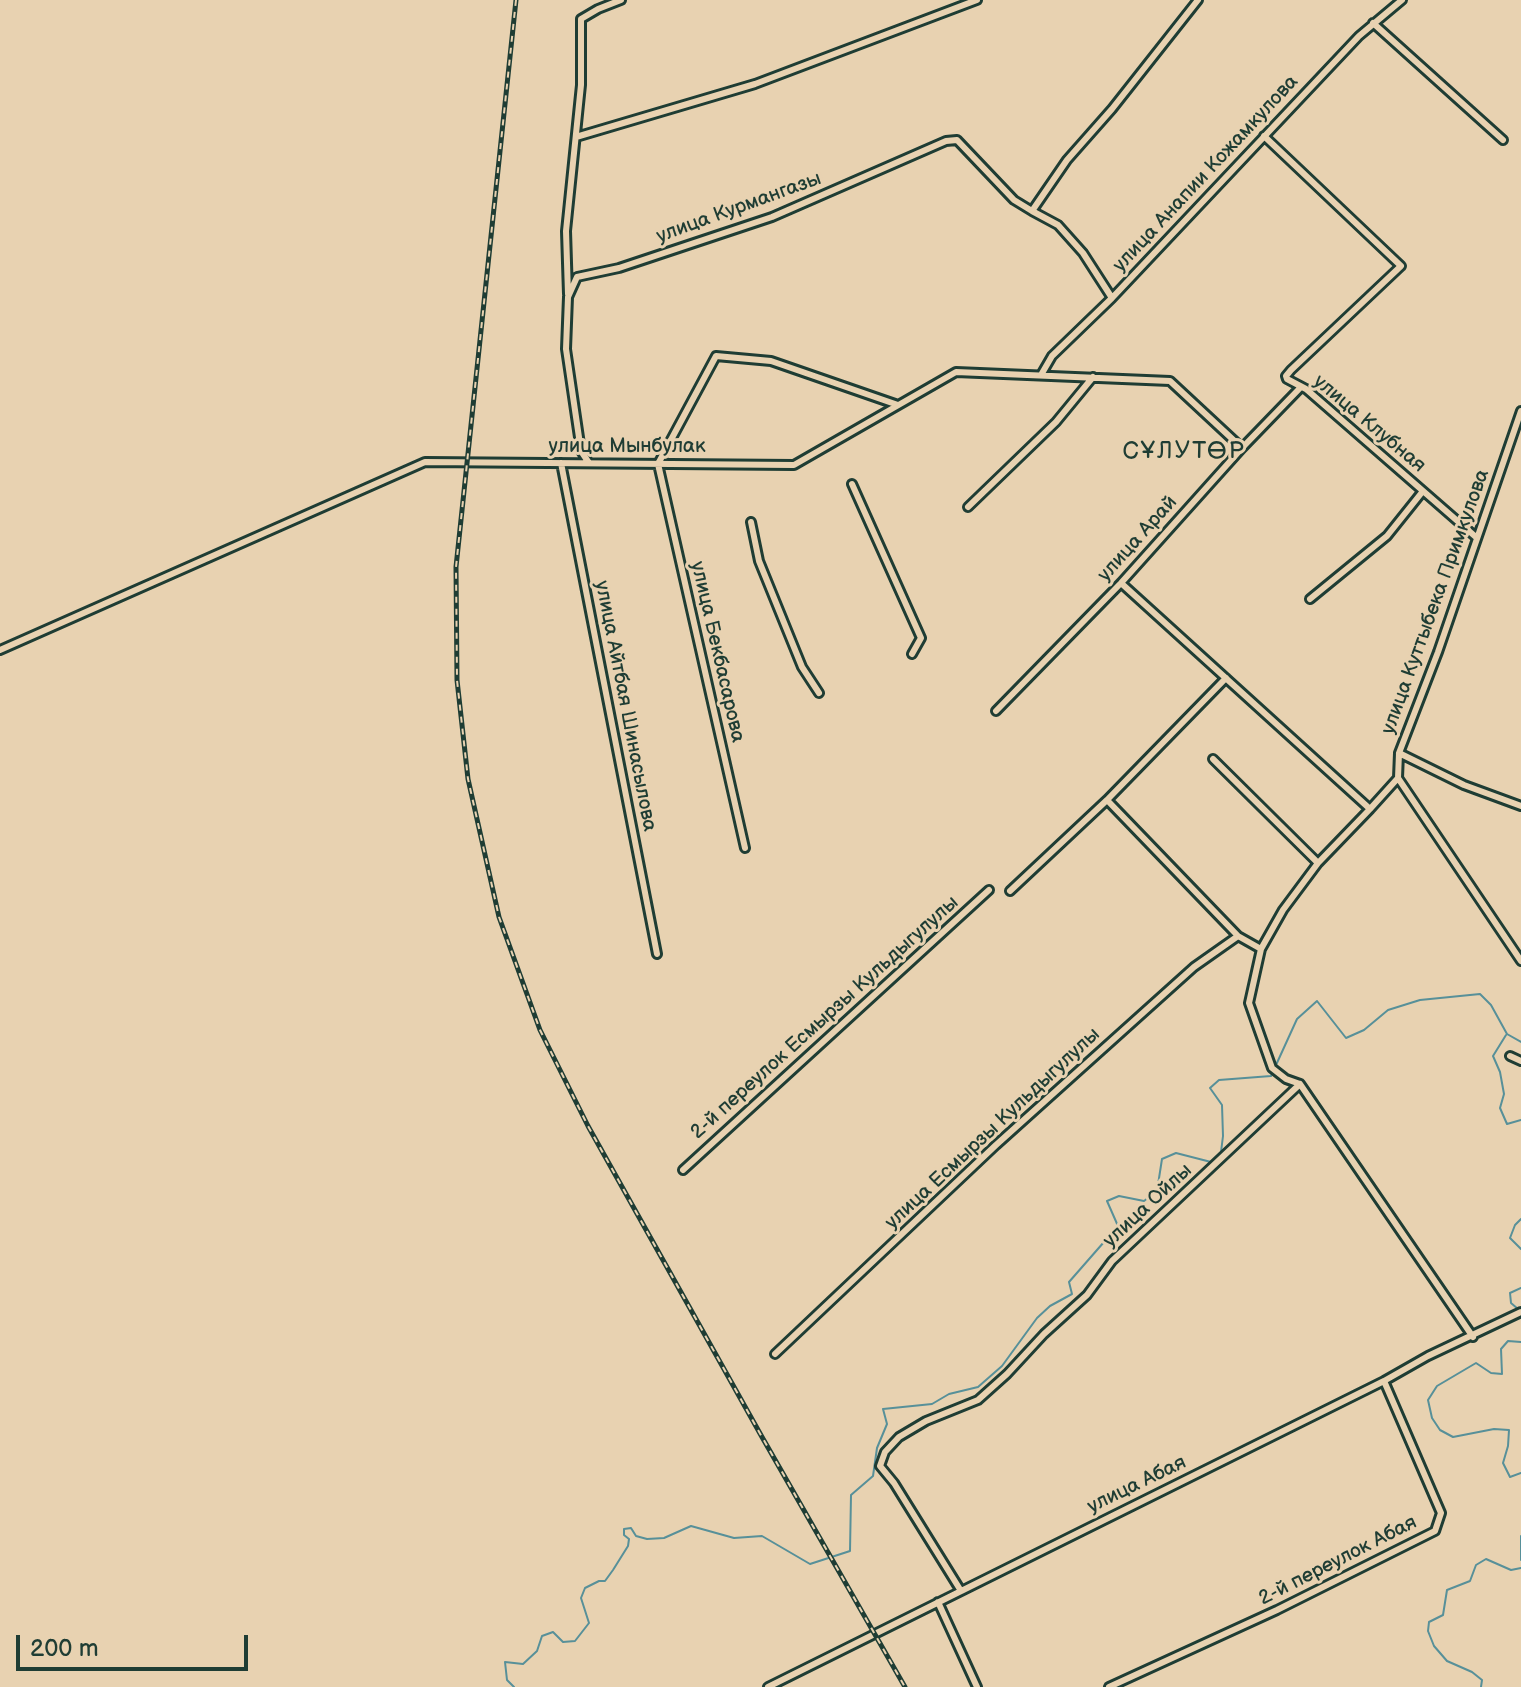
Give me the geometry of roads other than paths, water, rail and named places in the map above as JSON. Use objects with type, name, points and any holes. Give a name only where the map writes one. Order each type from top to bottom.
[{"type":"street","points":[[589,463],[581,451],[566,349],[566,231],[581,85],[581,19],[621,0]]},
{"type":"street","points":[[576,137],[755,84],[977,0]]},
{"type":"street","points":[[1032,211],[1052,181],[1198,0]]},
{"type":"street","name":"улица Анапии Кожамкулова","points":[[1041,375],[1052,356],[1112,298],[1373,23],[1402,0]]},
{"type":"street","points":[[1373,23],[1503,140]]},
{"type":"street","name":"улица Клубная","points":[[1264,136],[1401,266],[1286,376],[1287,379],[1301,387],[1477,538]]},
{"type":"street","name":"улица Курмангазы","points":[[568,297],[577,277],[619,268],[772,217],[946,141],[957,140],[1014,200],[1058,225],[1083,253],[1112,298]]},
{"type":"street","points":[[658,464],[716,356],[771,361],[898,405]]},
{"type":"street","name":"улица Мынбулак","points":[[0,650],[425,462],[794,465],[956,372],[1170,381],[1242,448]]},
{"type":"street","points":[[968,507],[1056,422],[1093,377]]},
{"type":"street","name":"улица Арай","points":[[996,711],[1121,583],[1301,387]]},
{"type":"street","name":"улица Куттыбека Примкулова","points":[[1398,778],[1399,753],[1438,652],[1521,411]]},
{"type":"street","name":"улица Айтбая Шинасылова","points":[[561,463],[657,954]]},
{"type":"street","name":"улица Бекбасарова","points":[[658,464],[745,848]]},
{"type":"street","points":[[852,484],[921,638],[912,654]]},
{"type":"street","points":[[1310,599],[1387,536],[1423,491]]},
{"type":"street","points":[[751,522],[759,561],[802,667],[819,693]]},
{"type":"street","points":[[1121,583],[1370,809]]},
{"type":"street","points":[[1010,891],[1107,800],[1226,678]]},
{"type":"street","points":[[1399,753],[1464,785],[1521,806]]},
{"type":"street","points":[[1213,759],[1318,863]]},
{"type":"street","points":[[1473,1337],[1300,1084],[1286,1079],[1272,1068],[1249,1003],[1261,949],[1283,910],[1318,863],[1398,778],[1521,961]]},
{"type":"street","points":[[1107,800],[1238,936],[1261,949]]},
{"type":"street","name":"2-й переулок Есмырзы Кульдыгулулы","points":[[683,1170],[989,890]]},
{"type":"street","name":"улица Есмырзы Кульдыгулулы","points":[[775,1354],[996,1145],[1194,967],[1238,936]]},
{"type":"street","points":[[1510,1056],[1521,1061]]},
{"type":"street","name":"улица Ойлы","points":[[961,1591],[894,1483],[880,1466],[885,1452],[899,1437],[926,1421],[978,1400],[1087,1295],[1112,1261],[1300,1084]]},
{"type":"street","name":"улица Абая","points":[[768,1687],[1521,1312]]},
{"type":"street","name":"2-й переулок Абая","points":[[1109,1687],[1277,1610],[1435,1531],[1441,1513],[1384,1381]]},
{"type":"street","points":[[938,1602],[977,1687]]},
{"type":"waterway","points":[[514,1687],[507,1680],[505,1662],[523,1664],[537,1651],[542,1636],[553,1632],[563,1642],[575,1641],[589,1623],[581,1598],[585,1588],[605,1581],[628,1546],[629,1539],[624,1535],[624,1529],[631,1528],[636,1536],[647,1539],[664,1538],[691,1526],[734,1538],[762,1536],[810,1564],[850,1551],[851,1495],[873,1476],[877,1448],[887,1424],[883,1409],[932,1404],[949,1394],[978,1387],[1002,1366],[1037,1318],[1050,1306],[1072,1294],[1069,1282],[1118,1226],[1107,1201],[1119,1196],[1144,1201],[1157,1191],[1162,1159],[1176,1153],[1211,1162],[1221,1152],[1223,1136],[1222,1105],[1210,1088],[1219,1080],[1271,1076],[1297,1019],[1317,1001],[1346,1038],[1364,1030],[1388,1010],[1420,1000],[1480,994],[1491,1005],[1507,1034],[1521,1042]]},
{"type":"waterway","points":[[1506,1035],[1493,1056],[1504,1094],[1500,1108],[1507,1124],[1521,1120]]},
{"type":"waterway","points":[[1521,1219],[1510,1238],[1521,1249]]},
{"type":"waterway","points":[[1518,1309],[1511,1303],[1510,1293],[1521,1288]]},
{"type":"waterway","points":[[1521,1342],[1508,1341],[1501,1349],[1502,1374],[1491,1373],[1476,1363],[1437,1386],[1428,1400],[1432,1418],[1440,1430],[1453,1437],[1494,1429],[1509,1430],[1503,1463],[1510,1477],[1521,1473]]},
{"type":"waterway","points":[[1521,1536],[1521,1560]]},
{"type":"waterway","points":[[1481,1687],[1482,1680],[1447,1661],[1434,1646],[1428,1631],[1429,1622],[1443,1615],[1447,1590],[1470,1581],[1476,1565],[1486,1559],[1511,1570],[1521,1568]]},
{"type":"railway","points":[[516,0],[456,567],[457,680],[468,779],[499,917],[540,1030],[588,1126],[905,1687]]},
{"type":"district","name":"СҰЛУТӨР","points":[[1184,452]]}]
